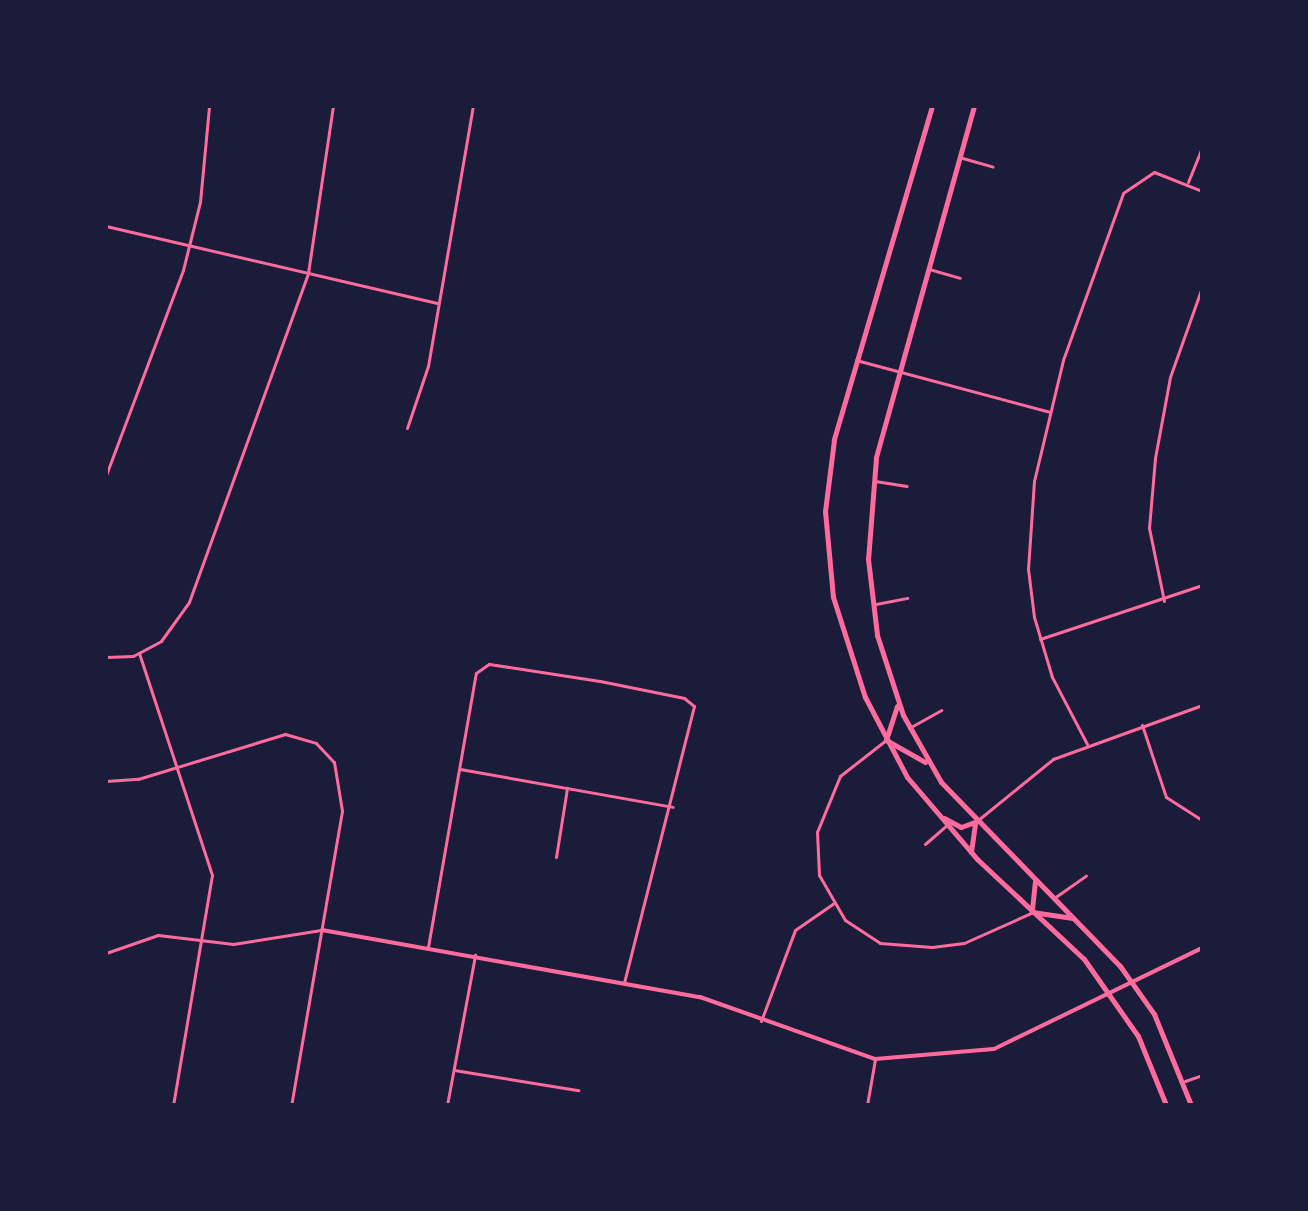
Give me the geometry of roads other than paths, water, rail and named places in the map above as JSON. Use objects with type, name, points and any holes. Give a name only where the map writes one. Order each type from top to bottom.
[{"type":"main road","points":[[932,106],[856,360],[829,473],[828,572],[848,652],[886,740],[946,826],[1113,995],[1166,1105]]},
{"type":"main road","points":[[973,106],[896,372],[872,481],[872,605],[898,701],[929,765],[975,822],[1076,918],[1133,984],[1185,1081],[1191,1105]]},
{"type":"main road","points":[[886,740],[898,701]]},
{"type":"main road","points":[[886,740],[929,765]]},
{"type":"main road","points":[[936,813],[961,827],[975,822]]},
{"type":"main road","points":[[971,853],[975,822]]},
{"type":"main road","points":[[1032,912],[1035,880]]},
{"type":"main road","points":[[1032,912],[1076,918]]},
{"type":"street","points":[[106,475],[189,245],[209,106]]},
{"type":"street","points":[[106,657],[139,653],[173,629],[189,602],[308,273],[333,106]]},
{"type":"street","points":[[407,428],[438,303],[473,106]]},
{"type":"street","points":[[1188,182],[1202,148]]},
{"type":"street","points":[[959,157],[993,167]]},
{"type":"street","points":[[1087,744],[1040,639],[1029,591],[1029,508],[1050,412],[1123,193],[1154,172],[1188,182],[1202,191]]},
{"type":"street","points":[[106,226],[438,303]]},
{"type":"street","points":[[927,269],[960,278]]},
{"type":"street","points":[[1164,601],[1149,528],[1155,458],[1170,377],[1202,287]]},
{"type":"street","points":[[856,360],[1050,412]]},
{"type":"street","points":[[872,481],[907,486]]},
{"type":"street","points":[[1040,639],[1164,601],[1202,585]]},
{"type":"street","points":[[872,605],[907,598]]},
{"type":"street","points":[[139,653],[212,875],[173,1105]]},
{"type":"street","points":[[428,947],[478,671],[489,664],[684,698],[694,713],[673,807],[624,982]]},
{"type":"street","points":[[975,822],[1026,777],[1087,744],[1202,705]]},
{"type":"street","points":[[909,728],[941,710]]},
{"type":"street","points":[[1142,724],[1166,797],[1202,820]]},
{"type":"street","points":[[106,781],[177,767],[285,734],[327,752],[342,811],[291,1105]]},
{"type":"street","points":[[886,740],[840,776],[821,813],[815,860],[834,903],[859,933],[914,947],[964,943],[1032,912]]},
{"type":"street","points":[[460,769],[673,807]]},
{"type":"street","points":[[556,857],[567,788]]},
{"type":"street","points":[[925,844],[946,826]]},
{"type":"street","points":[[1054,898],[1086,876]]},
{"type":"street","points":[[761,1021],[795,930],[834,903]]},
{"type":"street","points":[[106,953],[158,935],[233,944],[322,930],[700,997],[875,1059],[994,1049],[1113,995],[1202,948]]},
{"type":"street","points":[[447,1105],[475,955]]},
{"type":"street","points":[[867,1105],[875,1059]]},
{"type":"street","points":[[454,1070],[578,1090]]},
{"type":"street","points":[[1185,1081],[1202,1075]]}]
